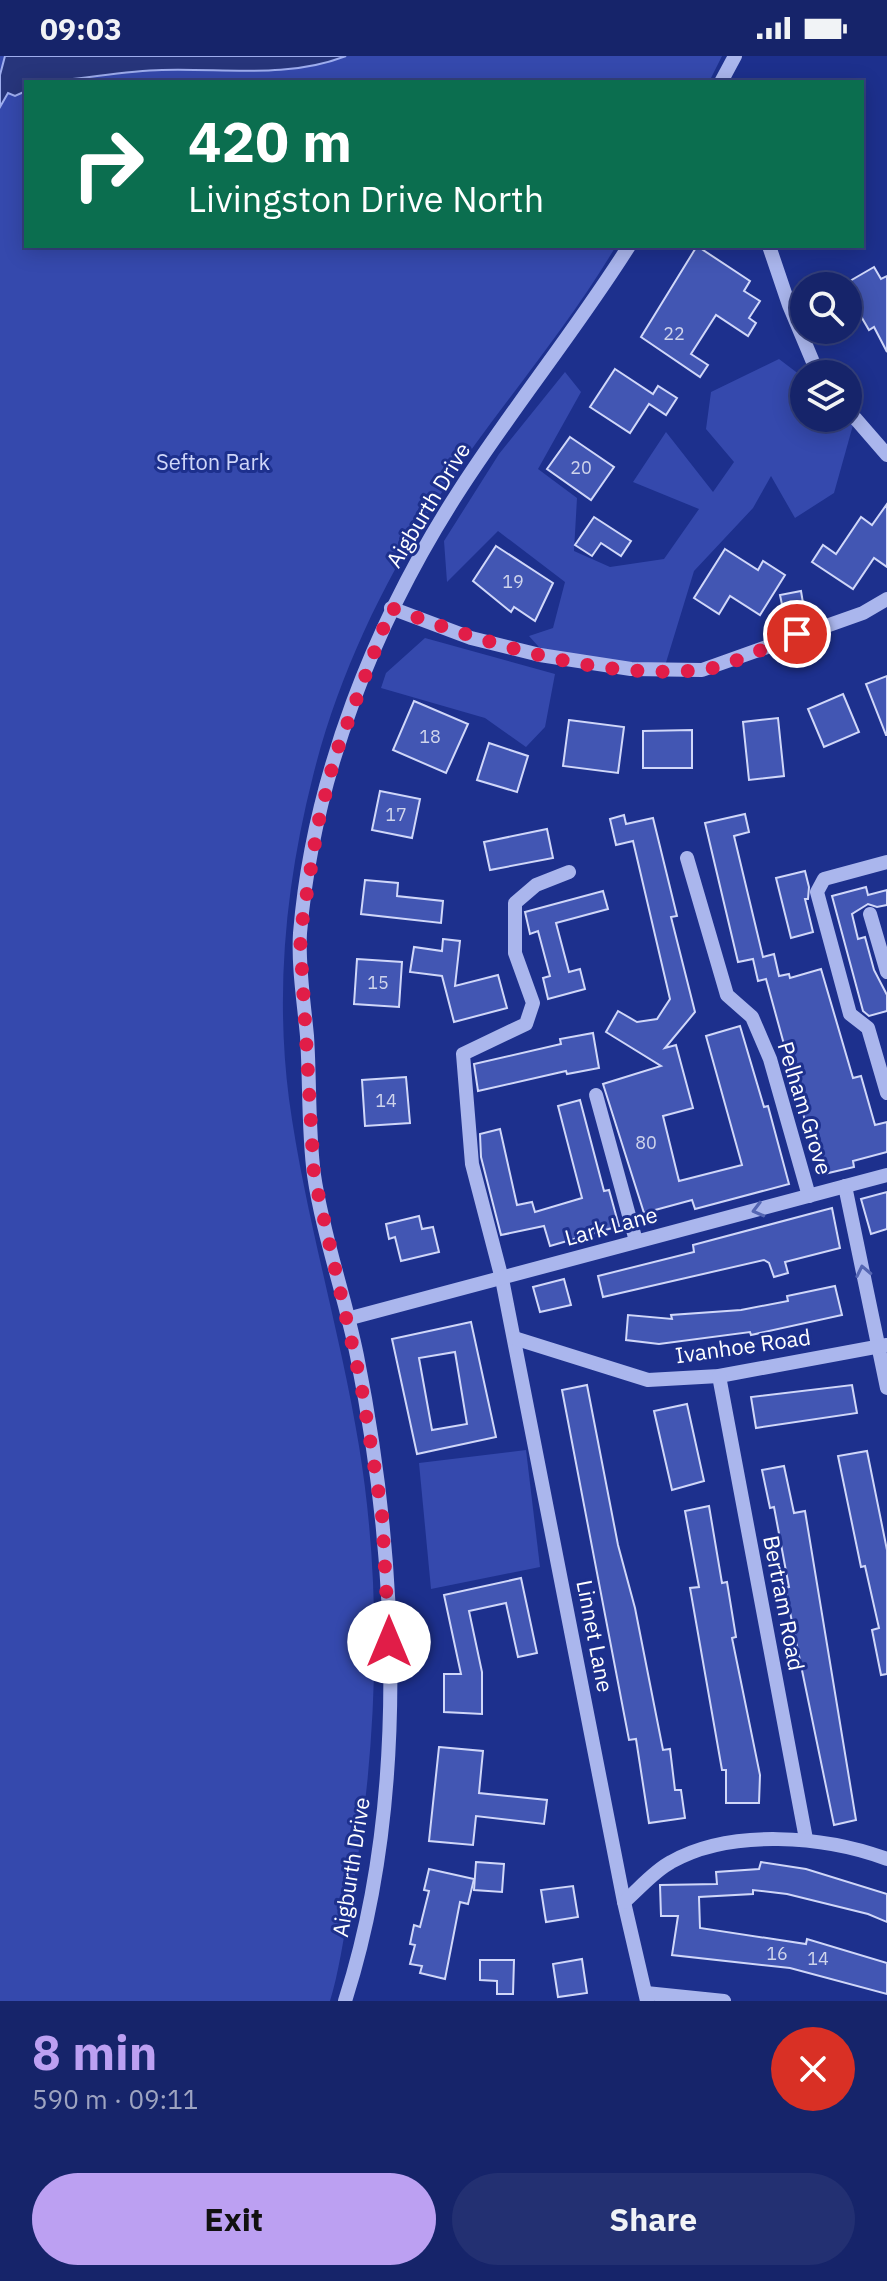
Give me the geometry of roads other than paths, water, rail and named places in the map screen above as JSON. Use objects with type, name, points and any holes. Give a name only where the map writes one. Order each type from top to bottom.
[{"type":"street","points":[[722,80],[735,56]]},
{"type":"street","name":"Aigburth Drive","points":[[345,2001],[359,1959],[385,1816],[390,1616],[382,1514],[357,1355],[314,1175],[300,936],[318,824],[335,756],[391,608],[458,492],[628,248]]},
{"type":"street","points":[[770,248],[812,360]]},
{"type":"street","points":[[862,421],[880,435],[887,455]]},
{"type":"street","points":[[391,608],[471,638],[540,655],[631,669],[702,670],[863,613],[887,599]]},
{"type":"street","name":"Pelham Grove","points":[[687,858],[727,995],[752,1017],[770,1059],[809,1196]]},
{"type":"street","points":[[887,862],[824,879],[817,892],[850,1014],[868,1028],[887,1093]]},
{"type":"street","name":"Linnet Lane","points":[[569,872],[536,885],[515,903],[515,953],[533,1003],[526,1024],[463,1054],[472,1164],[502,1279],[624,1902],[646,1997]]},
{"type":"street","points":[[870,914],[887,972]]},
{"type":"street","points":[[596,1095],[636,1241]]},
{"type":"street","name":"Lark Lane","points":[[347,1319],[887,1175]]},
{"type":"street","points":[[845,1186],[883,1346],[887,1388]]},
{"type":"street","name":"Ivanhoe Road","points":[[514,1338],[648,1380],[719,1376],[883,1346]]},
{"type":"street","name":"Bertram Road","points":[[719,1376],[806,1839]]},
{"type":"street","points":[[624,1902],[669,1862],[713,1844],[806,1839],[887,1859]]},
{"type":"street","points":[[646,1997],[724,2001]]},
{"type":"water","points":[[5,56],[346,56],[301,68],[278,70],[145,71],[60,80],[24,80],[24,92],[15,96],[8,93],[0,107],[0,75]]},
{"type":"park label","name":"Sefton Park","points":[[213,462]]}]
